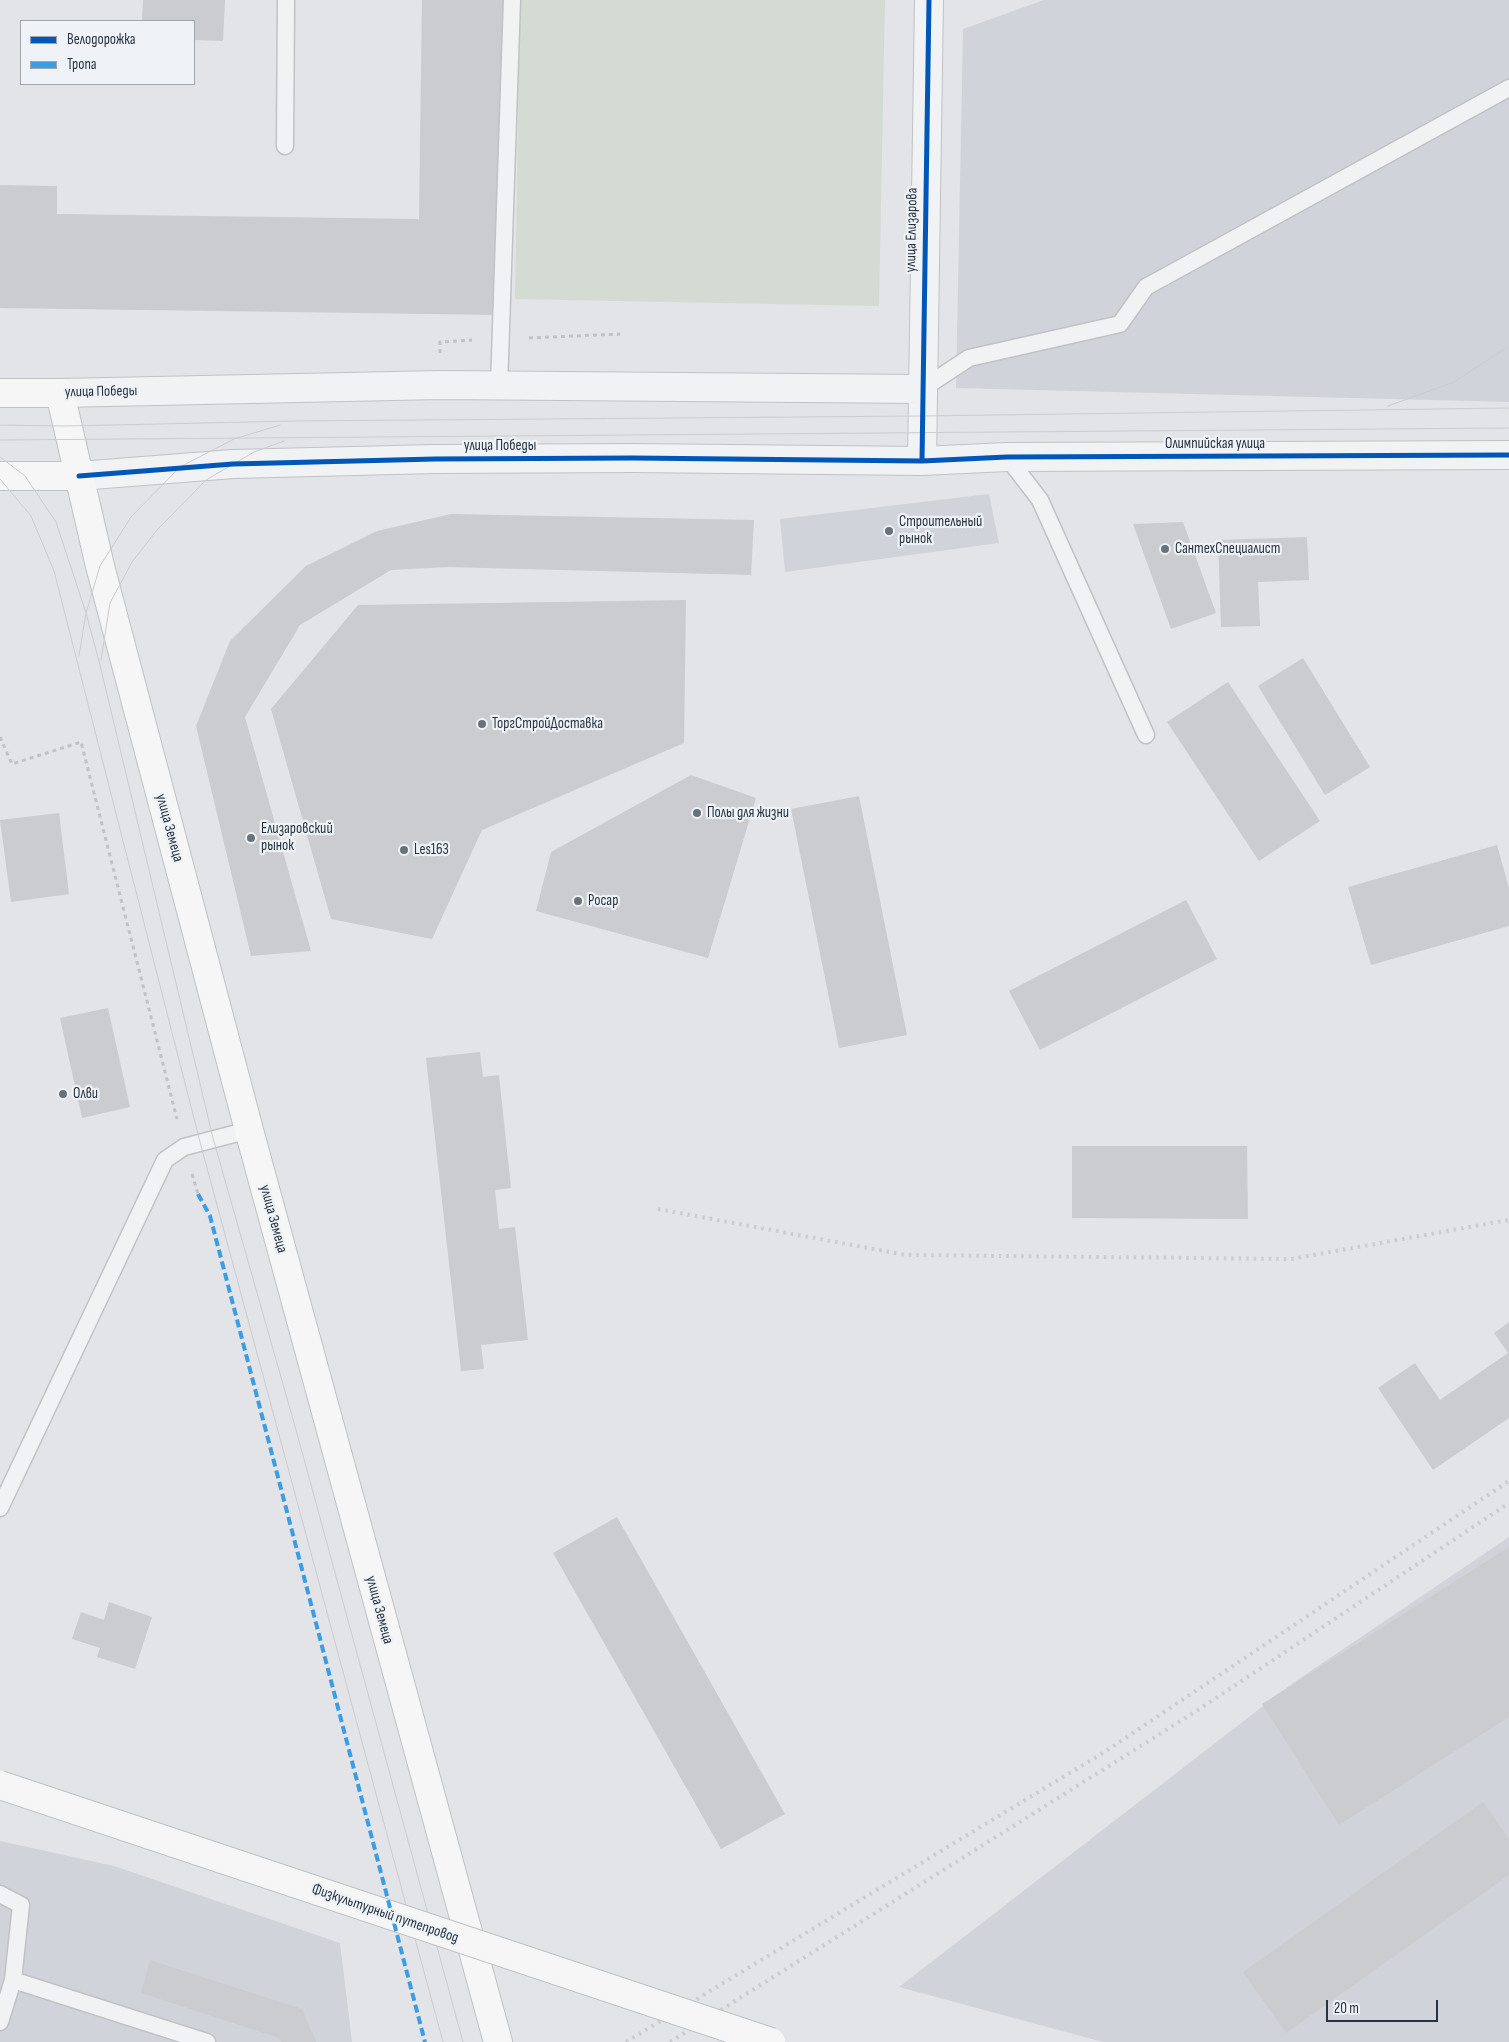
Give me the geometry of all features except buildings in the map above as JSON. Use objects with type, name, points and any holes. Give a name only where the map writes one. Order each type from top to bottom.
[{"type":"main road","name":"улица Победы","points":[[0,393],[60,393]]},
{"type":"main road","name":"улица Земеца","points":[[60,393],[100,566],[249,1130],[498,2042]]},
{"type":"main road","name":"улица Победы","points":[[0,476],[79,476]]},
{"type":"main road","name":"Физкультурный путепровод","points":[[0,1785],[771,2042]]},
{"type":"street","name":"улица Елизарова","points":[[922,460],[929,0]]},
{"type":"street","name":"улица Победы","points":[[60,393],[441,385],[922,389]]},
{"type":"street","name":"Олимпийская улица","points":[[922,460],[1007,457],[1509,455]]},
{"type":"street","name":"улица Победы","points":[[79,476],[233,464],[435,459],[922,460]]},
{"type":"lane","points":[[285,146],[286,0]]},
{"type":"lane","points":[[499,386],[512,0]]},
{"type":"lane","points":[[922,389],[970,358],[1120,324],[1146,287],[1509,88]]},
{"type":"lane","points":[[1007,457],[1040,500],[1146,735]]},
{"type":"lane","points":[[0,1508],[165,1160],[184,1147],[249,1130]]},
{"type":"lane","points":[[0,1894],[21,1905],[13,1980],[0,2022]]},
{"type":"lane","points":[[13,1980],[207,2042]]},
{"type":"path","points":[[0,737],[12,764],[81,742],[184,1147],[198,1194]]},
{"type":"shaded area","points":[[520,0],[885,0],[879,306],[515,299]]},
{"type":"shaded area","points":[[1044,0],[1509,0],[1509,402],[956,388],[963,29]]},
{"type":"shaded area","name":"Строительный рынок","points":[[989,494],[999,543],[785,572],[780,519]]},
{"type":"shaded area","points":[[1509,1537],[1509,2042],[1103,2042],[899,1987],[1293,1683]]},
{"type":"shaded area","points":[[0,1841],[114,1866],[340,1943],[352,2042],[0,2042]]},
{"type":"tram line","points":[[1388,406],[1454,382],[1509,346]]},
{"type":"tram line","points":[[0,425],[66,426],[294,421],[921,416],[1509,408]]},
{"type":"tram line","points":[[79,656],[86,613],[100,566],[131,517],[180,467],[234,439],[280,425]]},
{"type":"tram line","points":[[0,440],[1509,428]]},
{"type":"tram line","points":[[101,660],[110,603],[132,562],[157,530],[206,480],[254,452],[284,441]]},
{"type":"tram line","points":[[0,457],[25,476],[56,522],[86,613],[213,1138],[298,1437],[463,2042]]},
{"type":"tram line","points":[[0,479],[31,516],[54,571],[200,1142],[443,2042]]},
{"type":"railway","points":[[658,1209],[906,1255],[1291,1259],[1509,1220]]},
{"type":"railway","points":[[626,2042],[1106,1751],[1509,1481]]},
{"type":"railway","points":[[670,2042],[1198,1710],[1509,1503]]},
{"type":"marked path","points":[[198,1194],[210,1216],[425,2042]]},
{"type":"cycle path","points":[[922,461],[929,0]]},
{"type":"cycle path","points":[[79,476],[233,464],[435,459],[633,458],[922,461],[1007,457],[1509,455]]},
{"type":"place","name":"Строительный рынок","points":[[889,531]]},
{"type":"place","name":"СантехСпециалист","points":[[1165,549]]},
{"type":"place","name":"ТоргСтройДоставка","points":[[482,724]]},
{"type":"place","name":"Полы для жизни","points":[[697,813]]},
{"type":"place","name":"Елизаровский рынок","points":[[251,838]]},
{"type":"place","name":"Les163","points":[[404,850]]},
{"type":"place","name":"Росар","points":[[578,901]]},
{"type":"place","name":"Олви","points":[[63,1094]]}]
